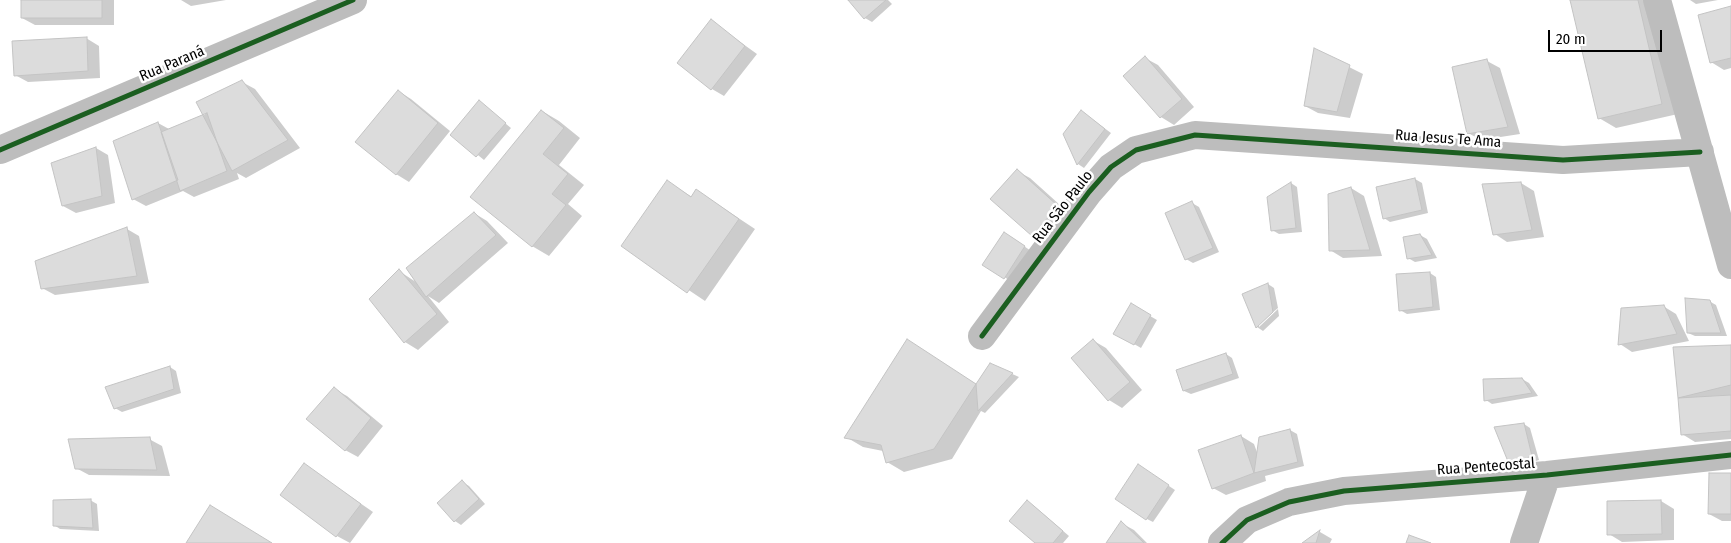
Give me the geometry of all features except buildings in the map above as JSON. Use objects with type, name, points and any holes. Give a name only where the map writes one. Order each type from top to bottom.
[{"type":"street","name":"Rua Paraná","points":[[0,150],[353,0]]},
{"type":"street","points":[[1657,0],[1731,265]]},
{"type":"street","name":"Rua Jesus Te Ama","points":[[1195,135],[1563,160],[1700,152]]},
{"type":"street","name":"Rua São Paulo","points":[[982,336],[1088,192],[1111,167],[1136,150],[1195,135]]},
{"type":"street","name":"Rua Pentecostal","points":[[1222,543],[1247,520],[1289,502],[1344,491],[1547,475],[1731,455]]},
{"type":"street","points":[[1524,543],[1547,475]]},
{"type":"cycle path","points":[[0,150],[353,0]]},
{"type":"cycle path","points":[[982,336],[1089,192],[1111,167],[1136,150],[1195,135],[1563,160],[1700,152]]},
{"type":"cycle path","points":[[1222,543],[1247,520],[1289,502],[1344,491],[1547,475],[1731,455]]}]
